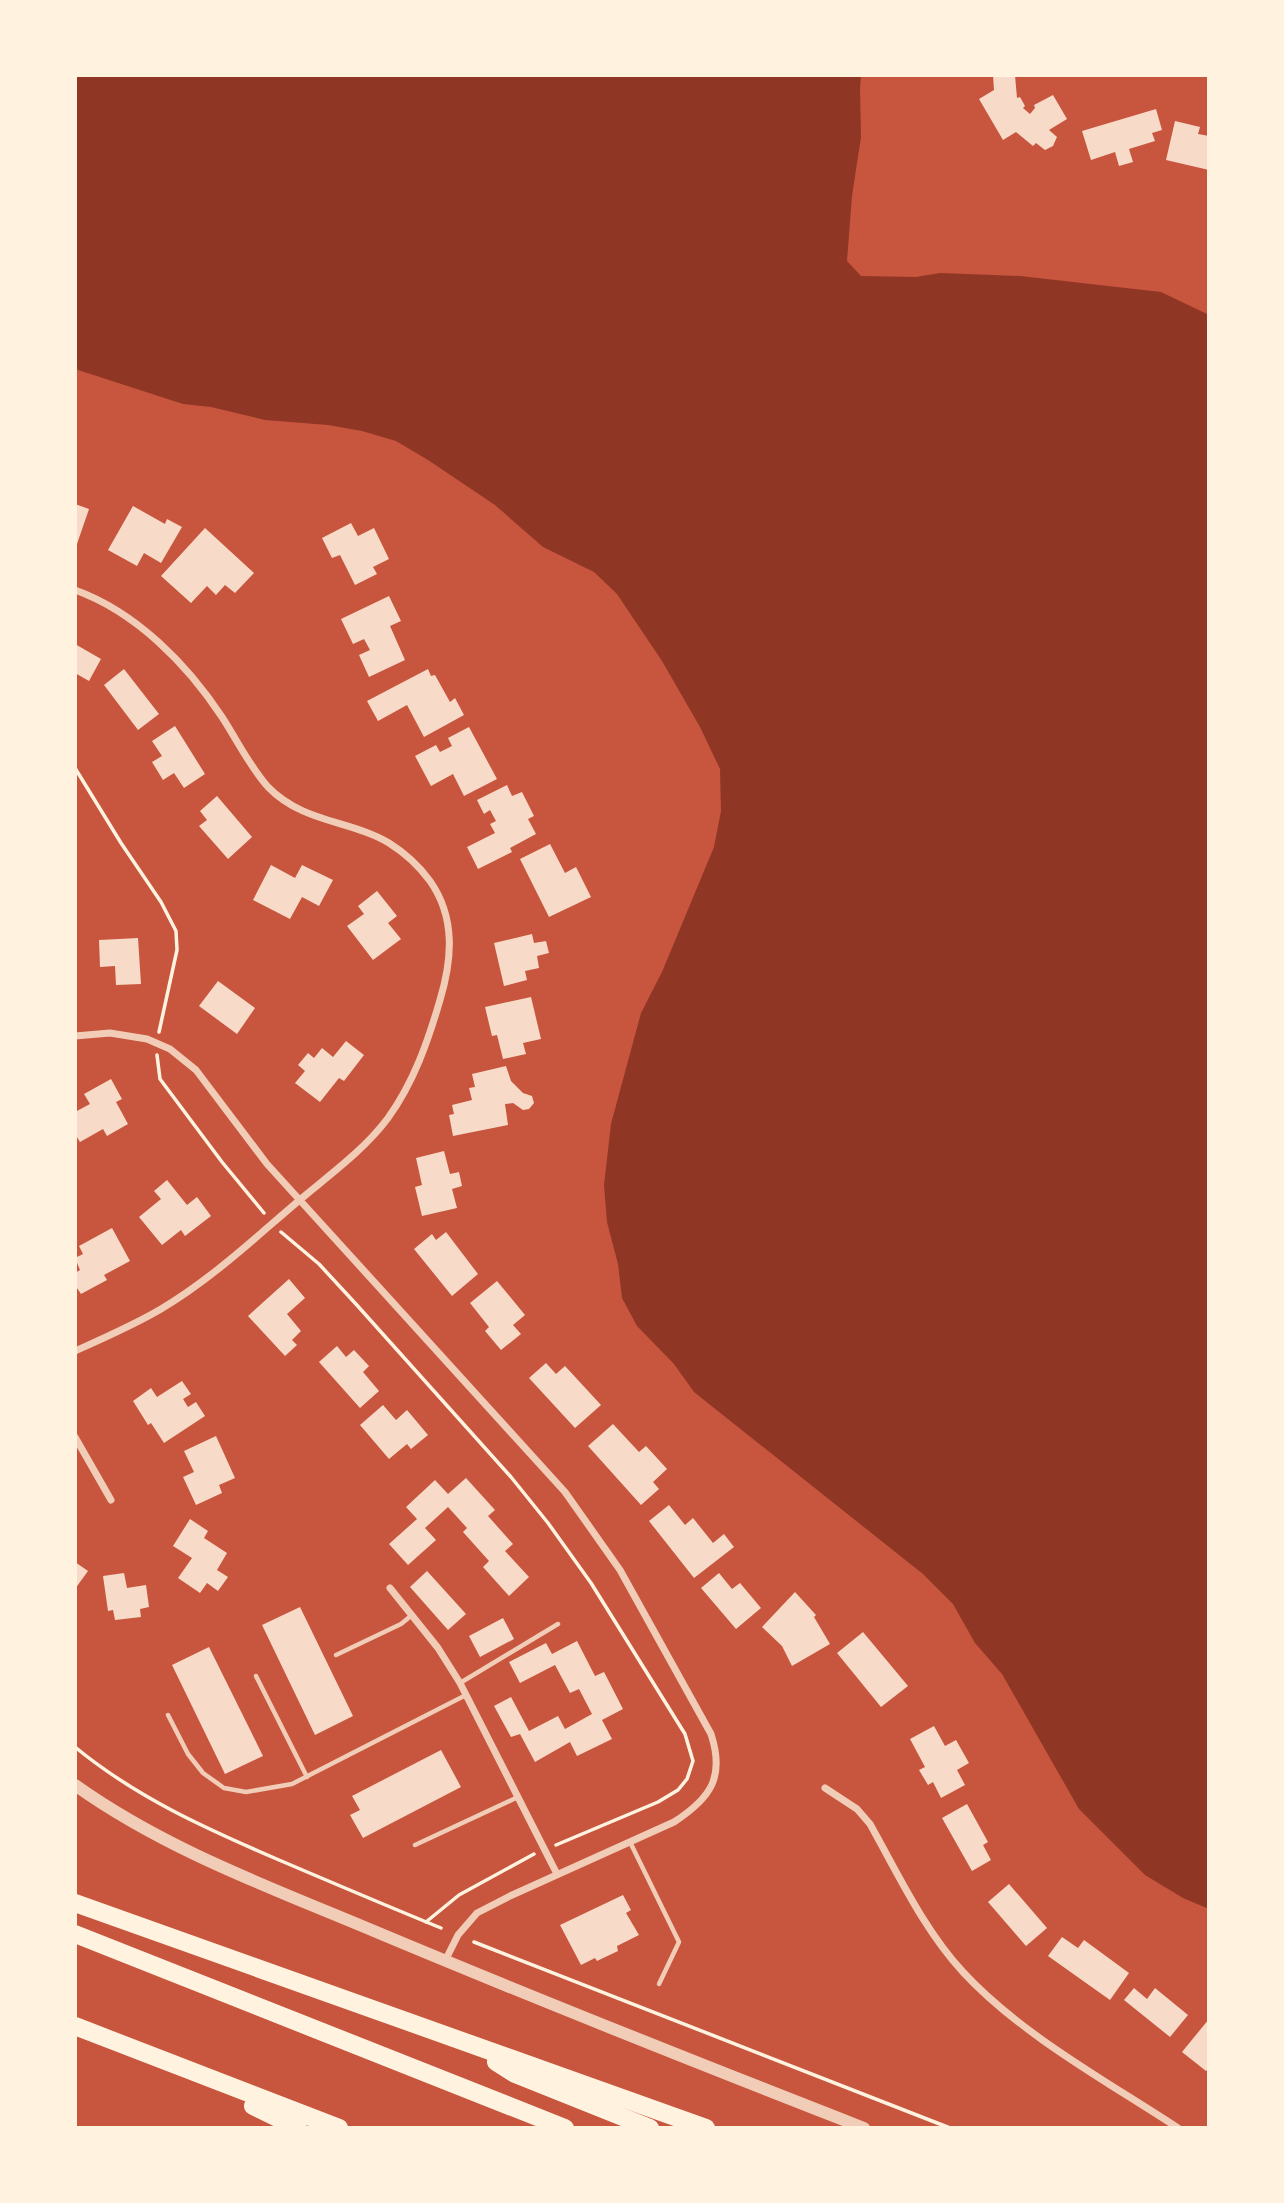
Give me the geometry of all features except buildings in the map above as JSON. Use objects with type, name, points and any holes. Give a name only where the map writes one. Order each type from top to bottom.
[{"type":"highway","points":[[75,1903],[706,2128]]},
{"type":"highway","points":[[75,1934],[565,2128]]},
{"type":"highway","points":[[75,2026],[339,2128]]},
{"type":"highway","points":[[465,2043],[515,2074],[650,2128]]},
{"type":"highway","points":[[143,2053],[298,2128]]},
{"type":"street","points":[[75,590],[110,606],[138,624],[183,668],[218,711],[269,787],[288,803],[309,815],[388,842],[409,857],[431,882],[448,920],[450,950],[446,978],[428,1040],[411,1080],[388,1118],[366,1143],[216,1271],[170,1303],[75,1351]]},
{"type":"street","points":[[75,1036],[110,1033],[158,1043],[184,1058],[209,1085],[243,1135],[299,1200],[565,1492],[597,1534],[649,1618],[711,1734],[717,1751],[717,1769],[713,1784],[692,1810],[674,1822],[477,1913],[458,1935],[445,1962]]},
{"type":"street","points":[[75,1437],[111,1500]]},
{"type":"street","points":[[390,1588],[413,1614],[460,1683],[558,1874]]},
{"type":"street","points":[[75,1785],[127,1819],[183,1849],[445,1962],[864,2128]]},
{"type":"street","points":[[825,1788],[857,1809],[870,1824],[936,1938],[962,1971],[993,2002],[1029,2030],[1178,2128]]},
{"type":"lane","points":[[336,1655],[401,1624],[413,1614]]},
{"type":"lane","points":[[460,1683],[558,1624]]},
{"type":"lane","points":[[256,1676],[307,1777]]},
{"type":"lane","points":[[168,1715],[188,1754],[203,1773],[224,1788],[246,1792],[292,1784],[466,1695]]},
{"type":"lane","points":[[415,1845],[518,1796]]},
{"type":"lane","points":[[629,1841],[679,1942],[659,1984]]},
{"type":"path","points":[[75,768],[176,930],[177,950],[159,1032]]},
{"type":"path","points":[[157,1055],[158,1069],[166,1087],[264,1213]]},
{"type":"path","points":[[281,1232],[319,1264],[355,1303],[548,1522],[591,1583],[685,1734],[693,1761],[687,1779],[678,1790],[658,1802],[556,1845]]},
{"type":"path","points":[[75,1747],[119,1780],[180,1815],[441,1928]]},
{"type":"path","points":[[426,1922],[477,1884],[536,1853]]},
{"type":"path","points":[[474,1942],[950,2128]]},
{"type":"shaded area","points":[[75,75],[861,75],[861,137],[852,196],[847,261],[861,276],[916,277],[940,273],[1020,276],[1161,292],[1209,315],[1209,1909],[1183,1898],[1145,1875],[1079,1809],[1002,1674],[975,1643],[953,1604],[923,1574],[694,1392],[674,1364],[637,1326],[622,1298],[618,1264],[607,1222],[604,1185],[611,1124],[641,1013],[662,972],[714,847],[721,811],[720,769],[700,727],[662,661],[617,594],[594,572],[543,547],[495,505],[396,441],[328,425],[265,420],[211,407],[183,404],[75,369]]}]
